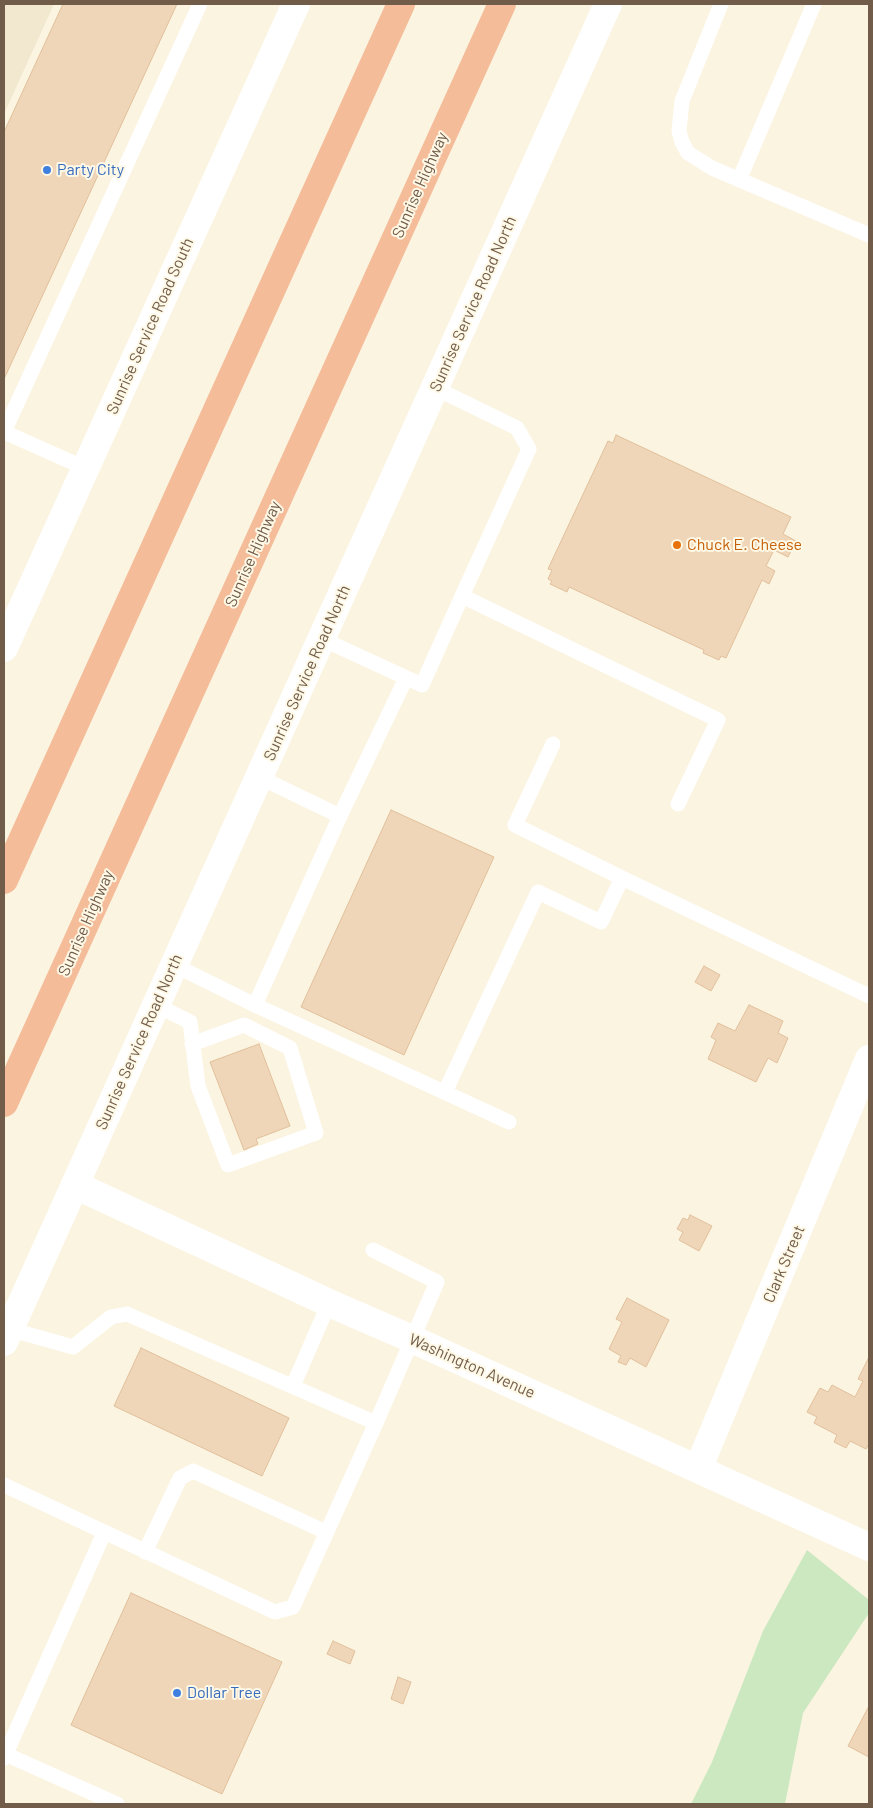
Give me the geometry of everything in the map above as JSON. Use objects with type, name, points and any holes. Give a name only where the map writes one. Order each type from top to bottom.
[{"type":"highway","points":[[4,880],[401,4]]},
{"type":"highway","name":"Sunrise Highway","points":[[4,1103],[502,4]]},
{"type":"main road","name":"Sunrise Service Road South","points":[[4,648],[296,4]]},
{"type":"main road","name":"Sunrise Service Road North","points":[[7,1335],[608,4]]},
{"type":"main road","name":"Clark Street","points":[[698,1469],[869,1059]]},
{"type":"main road","name":"Washington Avenue","points":[[74,1185],[329,1303],[869,1547]]},
{"type":"lane","points":[[85,468],[4,432],[200,4]]},
{"type":"lane","points":[[721,4],[682,101],[679,131],[688,153],[712,168],[869,236]]},
{"type":"lane","points":[[739,180],[814,4]]},
{"type":"lane","points":[[322,639],[422,685],[529,449],[517,428],[435,388]]},
{"type":"lane","points":[[462,596],[718,720],[678,804]]},
{"type":"lane","points":[[254,1005],[340,816],[406,678]]},
{"type":"lane","points":[[553,744],[514,825],[869,996]]},
{"type":"lane","points":[[260,777],[340,816]]},
{"type":"lane","points":[[444,1092],[538,892],[601,922],[622,878]]},
{"type":"lane","points":[[174,965],[254,1005],[508,1122]]},
{"type":"lane","points":[[156,1005],[190,1022],[192,1044],[198,1086],[228,1165],[316,1133],[290,1048],[244,1025],[192,1044]]},
{"type":"lane","points":[[4,1485],[275,1612],[293,1607],[399,1374],[412,1339],[438,1282],[373,1250]]},
{"type":"lane","points":[[293,1386],[329,1303]]},
{"type":"lane","points":[[7,1335],[73,1347],[111,1317],[127,1314],[376,1423]]},
{"type":"lane","points":[[145,1552],[180,1478],[193,1471],[326,1532]]},
{"type":"lane","points":[[104,1533],[5,1756],[117,1804]]},
{"type":"shaded area","points":[[4,4],[54,4],[4,114]]},
{"type":"green space","points":[[807,1550],[869,1600],[869,1613],[803,1713],[785,1804],[691,1804],[712,1762],[763,1631]]},
{"type":"building","points":[[63,4],[177,4],[4,379],[4,132]]},
{"type":"building","name":"Chuck E. Cheese","points":[[616,435],[791,517],[783,534],[796,541],[788,557],[774,550],[766,566],[775,571],[769,584],[762,580],[726,658],[721,656],[719,660],[703,653],[704,650],[569,587],[567,592],[550,584],[552,581],[548,579],[552,570],[548,569],[608,441],[613,443]]},
{"type":"building","points":[[391,810],[494,857],[404,1055],[301,1007]]},
{"type":"building","points":[[704,966],[720,975],[711,991],[695,982]]},
{"type":"building","points":[[749,1005],[783,1021],[778,1033],[788,1038],[777,1063],[768,1058],[756,1082],[708,1059],[716,1040],[711,1037],[718,1023],[735,1031]]},
{"type":"building","points":[[259,1044],[290,1126],[256,1139],[258,1144],[244,1150],[210,1062]]},
{"type":"building","points":[[690,1215],[712,1226],[699,1251],[679,1240],[683,1232],[677,1229],[683,1218],[688,1220]]},
{"type":"building","points":[[627,1298],[669,1320],[646,1367],[630,1358],[626,1365],[618,1362],[621,1356],[609,1349],[622,1322],[616,1319]]},
{"type":"building","points":[[141,1348],[289,1418],[262,1476],[114,1406]]},
{"type":"building","points":[[869,1357],[869,1444],[866,1449],[850,1441],[846,1448],[834,1442],[837,1435],[814,1423],[817,1417],[807,1412],[820,1388],[828,1392],[832,1385],[855,1397],[863,1381],[858,1379]]},
{"type":"building","name":"Dollar Tree","points":[[131,1593],[282,1662],[222,1794],[71,1725]]},
{"type":"building","points":[[333,1641],[355,1651],[350,1664],[327,1654]]},
{"type":"building","points":[[398,1677],[411,1682],[403,1704],[391,1699]]},
{"type":"building","points":[[869,1706],[869,1757],[848,1746]]},
{"type":"place","name":"Party City","points":[[47,170]]},
{"type":"place","name":"Chuck E. Cheese","points":[[677,545]]},
{"type":"place","name":"Dollar Tree","points":[[177,1693]]}]
